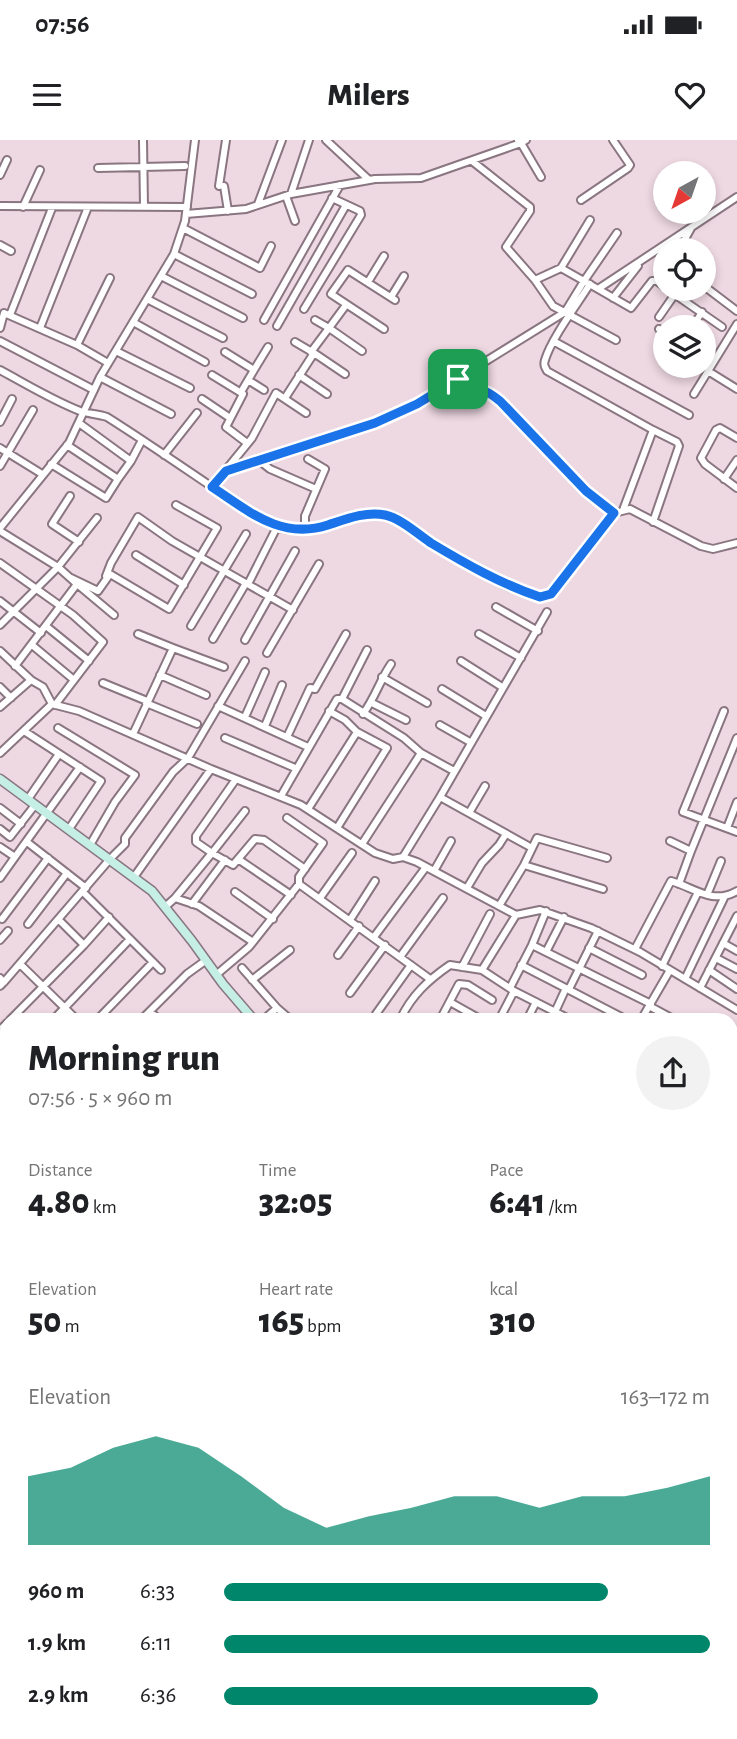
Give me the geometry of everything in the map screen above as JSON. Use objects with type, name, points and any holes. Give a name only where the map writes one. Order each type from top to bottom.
[{"type":"street","points":[[143,140],[144,207]]},
{"type":"street","points":[[114,615],[58,567],[0,529],[67,444],[85,413],[100,377],[174,254],[187,211],[195,140]]},
{"type":"street","points":[[226,140],[222,186],[229,211]]},
{"type":"street","points":[[258,204],[282,140]]},
{"type":"street","points":[[295,221],[289,195],[309,140]]},
{"type":"street","points":[[326,140],[369,180]]},
{"type":"street","points":[[582,200],[630,165],[613,140]]},
{"type":"street","points":[[0,206],[144,207],[187,211],[246,209],[289,195],[340,185],[369,180],[421,178],[522,141],[541,177]]},
{"type":"street","points":[[0,175],[7,160]]},
{"type":"street","points":[[472,161],[530,207],[506,247],[535,280],[553,306],[616,340]]},
{"type":"street","points":[[98,168],[185,166]]},
{"type":"street","points":[[23,207],[40,170]]},
{"type":"street","points":[[264,320],[340,185]]},
{"type":"street","points":[[598,289],[737,197]]},
{"type":"street","points":[[304,309],[361,215],[360,211],[332,198]]},
{"type":"street","points":[[277,326],[346,205]]},
{"type":"street","points":[[40,328],[88,207]]},
{"type":"street","points":[[10,315],[52,208]]},
{"type":"street","points":[[535,280],[561,268],[590,220]]},
{"type":"street","points":[[686,238],[692,227]]},
{"type":"street","points":[[183,228],[260,268],[271,246]]},
{"type":"street","points":[[617,233],[567,314],[545,361],[547,371],[677,442],[679,446],[653,522]]},
{"type":"street","points":[[0,245],[11,251]]},
{"type":"street","points":[[174,254],[253,295]]},
{"type":"street","points":[[368,282],[384,256]]},
{"type":"street","points":[[613,298],[642,260]]},
{"type":"street","points":[[561,268],[632,308],[653,281]]},
{"type":"street","points":[[384,329],[331,294],[346,271],[393,298],[404,276]]},
{"type":"street","points":[[161,276],[243,318]]},
{"type":"street","points":[[77,345],[110,278]]},
{"type":"street","points":[[716,295],[737,311]]},
{"type":"street","points":[[147,299],[223,338]]},
{"type":"street","points":[[685,301],[722,327]]},
{"type":"street","points":[[285,398],[328,328],[346,305]]},
{"type":"street","points":[[0,328],[4,313],[77,345],[108,363]]},
{"type":"street","points":[[226,471],[261,462],[375,423],[417,404],[567,314]]},
{"type":"street","points":[[315,320],[362,351]]},
{"type":"street","points":[[133,323],[205,362]]},
{"type":"street","points":[[716,357],[737,324]]},
{"type":"street","points":[[0,341],[94,390]]},
{"type":"street","points":[[295,342],[345,374]]},
{"type":"street","points":[[555,342],[689,415]]},
{"type":"street","points":[[247,443],[227,429],[243,394],[241,392],[268,346]]},
{"type":"street","points":[[116,351],[190,388]]},
{"type":"street","points":[[225,352],[254,370]]},
{"type":"street","points":[[0,370],[85,413],[93,412],[107,417],[277,527],[306,531],[356,516],[388,515],[508,587],[540,597],[551,594],[614,513],[623,510],[630,509],[701,546],[713,549],[737,543]]},
{"type":"street","points":[[212,375],[241,392]]},
{"type":"street","points":[[299,375],[327,394]]},
{"type":"street","points":[[716,376],[737,389]]},
{"type":"street","points":[[100,377],[171,414]]},
{"type":"street","points":[[694,394],[704,378]]},
{"type":"street","points":[[458,379],[471,396],[479,390],[500,401],[586,491],[614,513]]},
{"type":"street","points":[[248,380],[264,390]]},
{"type":"street","points":[[212,487],[247,443],[276,393],[306,413]]},
{"type":"street","points":[[0,422],[12,399]]},
{"type":"street","points":[[202,399],[230,418]]},
{"type":"street","points":[[0,466],[33,410]]},
{"type":"street","points":[[164,455],[197,413]]},
{"type":"street","points":[[79,423],[131,461]]},
{"type":"street","points":[[737,438],[720,428],[716,429],[701,458],[737,488]]},
{"type":"street","points":[[623,510],[653,430]]},
{"type":"street","points":[[51,464],[106,498],[142,440]]},
{"type":"street","points":[[67,444],[118,479]]},
{"type":"street","points":[[0,448],[43,474]]},
{"type":"street","points":[[306,531],[305,516],[325,468],[308,460]]},
{"type":"street","points":[[724,479],[737,460]]},
{"type":"street","points":[[261,462],[270,469],[316,489]]},
{"type":"street","points":[[70,496],[52,524],[79,542]]},
{"type":"street","points":[[106,576],[110,574],[169,609],[217,528],[176,505]]},
{"type":"street","points":[[74,581],[97,591],[138,517],[173,541],[293,610]]},
{"type":"street","points":[[0,625],[58,567],[97,518]]},
{"type":"street","points":[[213,639],[247,584],[277,527]]},
{"type":"street","points":[[191,626],[246,534]]},
{"type":"street","points":[[246,640],[295,551]]},
{"type":"street","points":[[135,555],[184,585]]},
{"type":"street","points":[[0,563],[61,606],[103,642],[54,704],[0,753]]},
{"type":"street","points":[[267,653],[318,564]]},
{"type":"street","points":[[15,666],[61,606],[74,581]]},
{"type":"street","points":[[0,601],[41,633]]},
{"type":"street","points":[[496,607],[538,631]]},
{"type":"street","points":[[403,857],[547,612]]},
{"type":"street","points":[[46,626],[89,661]]},
{"type":"street","points":[[138,634],[224,667]]},
{"type":"street","points":[[287,737],[310,688],[315,689],[346,634]]},
{"type":"street","points":[[479,634],[520,659]]},
{"type":"street","points":[[32,645],[74,680]]},
{"type":"street","points":[[133,734],[173,648]]},
{"type":"street","points":[[342,699],[367,650]]},
{"type":"street","points":[[0,651],[31,680],[43,687],[54,704],[79,710],[211,769],[281,796],[384,856],[393,859],[403,857],[426,867],[516,915],[545,911],[598,931],[635,949],[737,1010]]},
{"type":"street","points":[[1,982],[20,964],[125,844],[125,838],[173,772],[188,758],[245,661]]},
{"type":"street","points":[[461,661],[502,687]]},
{"type":"street","points":[[363,714],[372,703],[382,677],[391,664]]},
{"type":"street","points":[[244,717],[265,672]]},
{"type":"street","points":[[160,675],[206,695]]},
{"type":"street","points":[[382,677],[427,703]]},
{"type":"street","points":[[0,707],[31,680]]},
{"type":"street","points":[[103,683],[197,723]]},
{"type":"street","points":[[265,726],[282,685]]},
{"type":"street","points":[[0,687],[11,698]]},
{"type":"street","points":[[442,689],[485,716]]},
{"type":"street","points":[[281,796],[337,699],[342,699],[404,738],[421,753],[454,771]]},
{"type":"street","points":[[372,703],[406,720]]},
{"type":"street","points":[[218,706],[308,747]]},
{"type":"street","points":[[329,711],[345,720],[357,732],[387,748],[337,828]]},
{"type":"street","points":[[724,711],[683,811],[737,832]]},
{"type":"street","points":[[440,725],[470,742]]},
{"type":"street","points":[[58,728],[135,775],[115,802],[90,845]]},
{"type":"street","points":[[24,731],[101,781],[69,829]]},
{"type":"street","points":[[308,810],[357,732]]},
{"type":"street","points":[[225,738],[295,768]]},
{"type":"street","points":[[679,884],[737,738]]},
{"type":"street","points":[[362,844],[421,753]]},
{"type":"street","points":[[0,830],[10,837],[59,754]]},
{"type":"street","points":[[0,878],[80,767]]},
{"type":"street","points":[[134,877],[211,769]]},
{"type":"street","points":[[0,779],[152,891],[248,1013]]},
{"type":"street","points":[[236,779],[195,838],[198,844],[233,865],[250,843],[258,839],[264,840],[305,869]]},
{"type":"street","points":[[469,813],[485,786]]},
{"type":"street","points":[[440,797],[532,848]]},
{"type":"street","points":[[727,828],[737,802]]},
{"type":"street","points":[[0,808],[20,824]]},
{"type":"street","points":[[165,907],[176,898],[245,811]]},
{"type":"street","points":[[216,975],[253,942],[273,919],[299,884],[299,877],[323,843],[286,818]]},
{"type":"street","points":[[467,888],[482,863],[506,834]]},
{"type":"street","points":[[499,906],[537,838],[607,858]]},
{"type":"street","points":[[434,871],[451,841]]},
{"type":"street","points":[[670,841],[691,851]]},
{"type":"street","points":[[27,842],[85,890],[108,918],[161,970]]},
{"type":"street","points":[[0,847],[15,857]]},
{"type":"street","points":[[320,898],[352,853]]},
{"type":"street","points":[[2,919],[48,858]]},
{"type":"street","points":[[238,859],[291,895]]},
{"type":"street","points":[[192,904],[225,860]]},
{"type":"street","points":[[707,895],[721,861]]},
{"type":"street","points":[[524,864],[603,889]]},
{"type":"street","points":[[374,937],[426,867]]},
{"type":"street","points":[[28,924],[66,873]]},
{"type":"street","points":[[350,920],[375,881]]},
{"type":"street","points":[[635,949],[671,881],[707,895],[724,898]]},
{"type":"street","points":[[299,884],[430,978]]},
{"type":"street","points":[[685,979],[724,898],[737,891]]},
{"type":"street","points":[[235,892],[273,919]]},
{"type":"street","points":[[662,966],[698,892]]},
{"type":"street","points":[[176,898],[192,904],[253,942]]},
{"type":"street","points":[[400,957],[443,898]]},
{"type":"street","points":[[502,1013],[545,911]]},
{"type":"street","points":[[462,967],[490,914]]},
{"type":"street","points":[[482,970],[516,915]]},
{"type":"street","points":[[700,988],[737,916]]},
{"type":"street","points":[[546,952],[564,917]]},
{"type":"street","points":[[18,1013],[108,918]]},
{"type":"street","points":[[59,920],[83,945]]},
{"type":"street","points":[[338,955],[359,926]]},
{"type":"street","points":[[0,940],[8,931]]},
{"type":"street","points":[[559,1013],[568,988],[598,931]]},
{"type":"street","points":[[729,931],[737,935]]},
{"type":"street","points":[[60,1013],[130,939]]},
{"type":"street","points":[[723,943],[737,951]]},
{"type":"street","points":[[350,993],[385,945]]},
{"type":"street","points":[[532,945],[663,1013]]},
{"type":"street","points":[[589,948],[642,975]]},
{"type":"street","points":[[252,980],[290,950]]},
{"type":"street","points":[[716,958],[737,969]]},
{"type":"street","points":[[150,1011],[187,974],[205,961]]},
{"type":"street","points":[[104,1013],[153,962]]},
{"type":"street","points":[[20,964],[70,1013]]},
{"type":"street","points":[[377,1013],[411,965]]},
{"type":"street","points":[[403,1013],[408,1003],[430,978],[450,965],[482,970],[553,1013]]},
{"type":"street","points":[[521,965],[614,1013]]},
{"type":"street","points":[[242,968],[283,1013]]},
{"type":"street","points":[[645,1013],[670,970]]},
{"type":"street","points":[[709,970],[737,989]]},
{"type":"street","points":[[444,1013],[459,984],[468,985],[492,1000]]},
{"type":"street","points":[[450,1002],[470,1013]]},
{"type":"street","points":[[530,1013],[536,1002]]},
{"type":"street","points":[[271,1013],[277,1008]]},
{"type":"route","points":[[458,379],[471,396],[479,390],[490,393],[500,401],[586,491],[614,513],[551,594],[545,597],[508,587],[388,515],[356,516],[306,531],[281,528],[212,487],[226,471],[375,423],[417,404],[458,379]]}]
